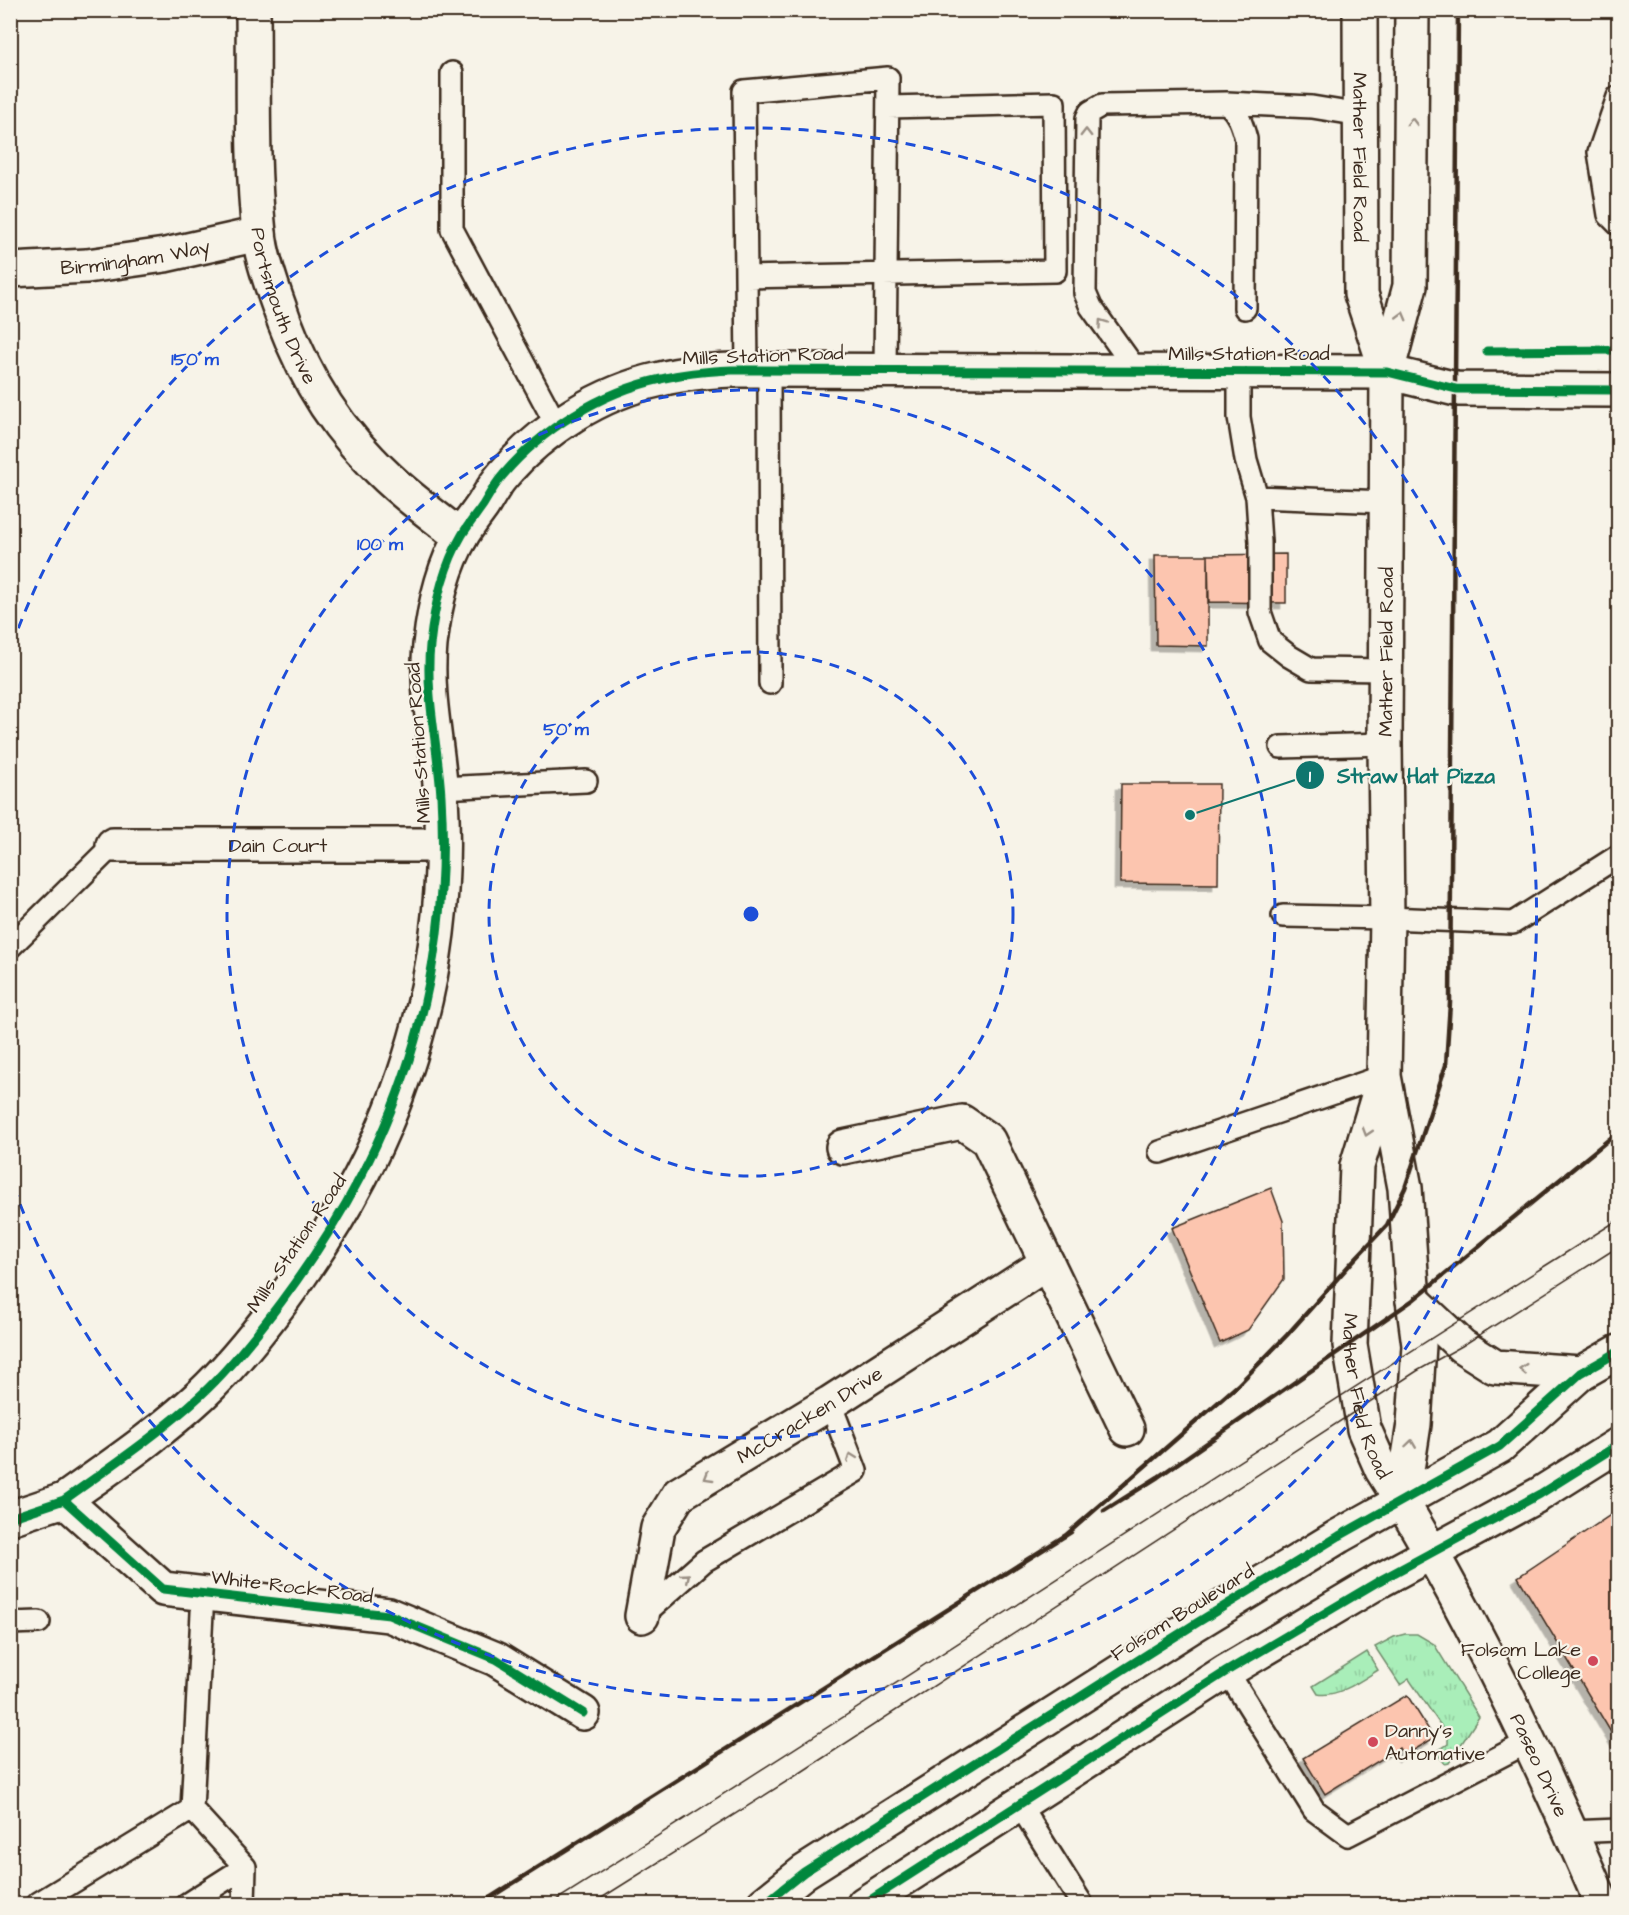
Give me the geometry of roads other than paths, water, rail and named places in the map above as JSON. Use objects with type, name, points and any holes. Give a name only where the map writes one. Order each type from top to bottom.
[{"type":"street","name":"Portsmouth Drive","points":[[253,10],[255,174],[259,234],[266,270],[290,339],[306,373],[325,404],[371,462],[398,487],[461,537]]},
{"type":"street","name":"Mather Field Road","points":[[1360,10],[1361,294],[1387,372]]},
{"type":"street","name":"Mather Field Road","points":[[1402,1502],[1414,1424],[1419,1345],[1413,1300],[1405,1188],[1384,1076],[1387,918],[1386,502],[1387,372],[1410,286],[1412,10]]},
{"type":"street","name":"Birmingham Way","points":[[10,270],[87,266],[165,255],[259,234]]},
{"type":"street","name":"Mills Station Road","points":[[64,1500],[143,1443],[201,1395],[256,1336],[301,1275],[343,1212],[361,1179],[392,1110],[416,1038],[432,964],[441,889],[442,845],[440,788],[428,682],[430,645],[436,608],[446,572],[461,537],[502,476],[528,449],[557,426],[589,406],[623,391],[658,379],[695,372],[885,369],[1387,372],[1456,389],[1618,390]]},
{"type":"street","name":"Dain Court","points":[[113,845],[442,845]]},
{"type":"street","name":"Mather Field Road","points":[[1384,1076],[1357,1166],[1350,1345],[1364,1429],[1382,1470],[1402,1502]]},
{"type":"street","points":[[843,1147],[962,1122],[988,1140],[1127,1430]]},
{"type":"street","name":"McCracken Drive","points":[[642,1616],[658,1528],[679,1494],[830,1403],[1047,1263]]},
{"type":"street","points":[[1413,1300],[1462,1346],[1495,1367],[1581,1373]]},
{"type":"street","name":"Folsom Boulevard","points":[[764,1905],[804,1872],[1319,1548],[1500,1446],[1581,1373],[1618,1352]]},
{"type":"street","points":[[864,1905],[1227,1671],[1379,1581],[1540,1494],[1618,1445]]},
{"type":"street","points":[[10,1518],[64,1500]]},
{"type":"street","name":"White Rock Road","points":[[64,1500],[163,1589],[389,1615],[496,1659],[583,1713]]},
{"type":"street","name":"Paseo Drive","points":[[1402,1502],[1462,1609],[1554,1794],[1602,1905]]},
{"type":"lane","points":[[452,73],[452,229],[557,426]]},
{"type":"lane","points":[[770,683],[758,370],[746,277],[744,91],[888,78],[885,369]]},
{"type":"lane","points":[[1618,97],[1599,152],[1609,215],[1618,224]]},
{"type":"lane","points":[[746,277],[1055,272],[1054,103],[888,107]]},
{"type":"lane","points":[[1136,370],[1091,307],[1085,293],[1087,118],[1090,111],[1102,105],[1227,103],[1312,107],[1361,115]]},
{"type":"lane","points":[[1227,103],[1236,111],[1246,140],[1245,308]]},
{"type":"lane","points":[[1239,371],[1239,417],[1246,460],[1257,497],[1260,542],[1260,612],[1270,641],[1289,657],[1311,669],[1386,670]]},
{"type":"lane","points":[[1257,497],[1386,502]]},
{"type":"lane","points":[[1281,747],[1385,744]]},
{"type":"lane","points":[[440,788],[586,781]]},
{"type":"lane","points":[[10,947],[113,845]]},
{"type":"lane","points":[[1283,916],[1513,923],[1618,856]]},
{"type":"lane","points":[[1160,1152],[1384,1076]]},
{"type":"lane","points":[[642,1616],[704,1562],[856,1471],[830,1403]]},
{"type":"lane","points":[[203,1593],[192,1809],[245,1867],[244,1905]]},
{"type":"lane","points":[[10,1623],[39,1622]]},
{"type":"lane","points":[[1227,1671],[1314,1810],[1348,1835],[1528,1742]]},
{"type":"lane","points":[[1019,1804],[1082,1904]]},
{"type":"lane","points":[[37,1905],[192,1809]]},
{"type":"lane","points":[[1570,1832],[1618,1830]]},
{"type":"lane","points":[[187,1905],[245,1867]]},
{"type":"tram line","points":[[550,1904],[1618,1220]]},
{"type":"tram line","points":[[592,1904],[800,1773],[1417,1371],[1462,1346],[1618,1247]]},
{"type":"railway","points":[[1065,1536],[1238,1385],[1387,1225],[1405,1188],[1446,1065],[1450,1003],[1458,10]]},
{"type":"railway","points":[[1104,1511],[1158,1477],[1413,1300],[1618,1132]]},
{"type":"railway","points":[[480,1904],[1071,1532]]},
{"type":"place","name":"Straw Hat Pizza","points":[[1190,815]]},
{"type":"place","name":"Folsom Lake College","points":[[1593,1661]]},
{"type":"place","name":"Danny's Automative","points":[[1373,1742]]}]
